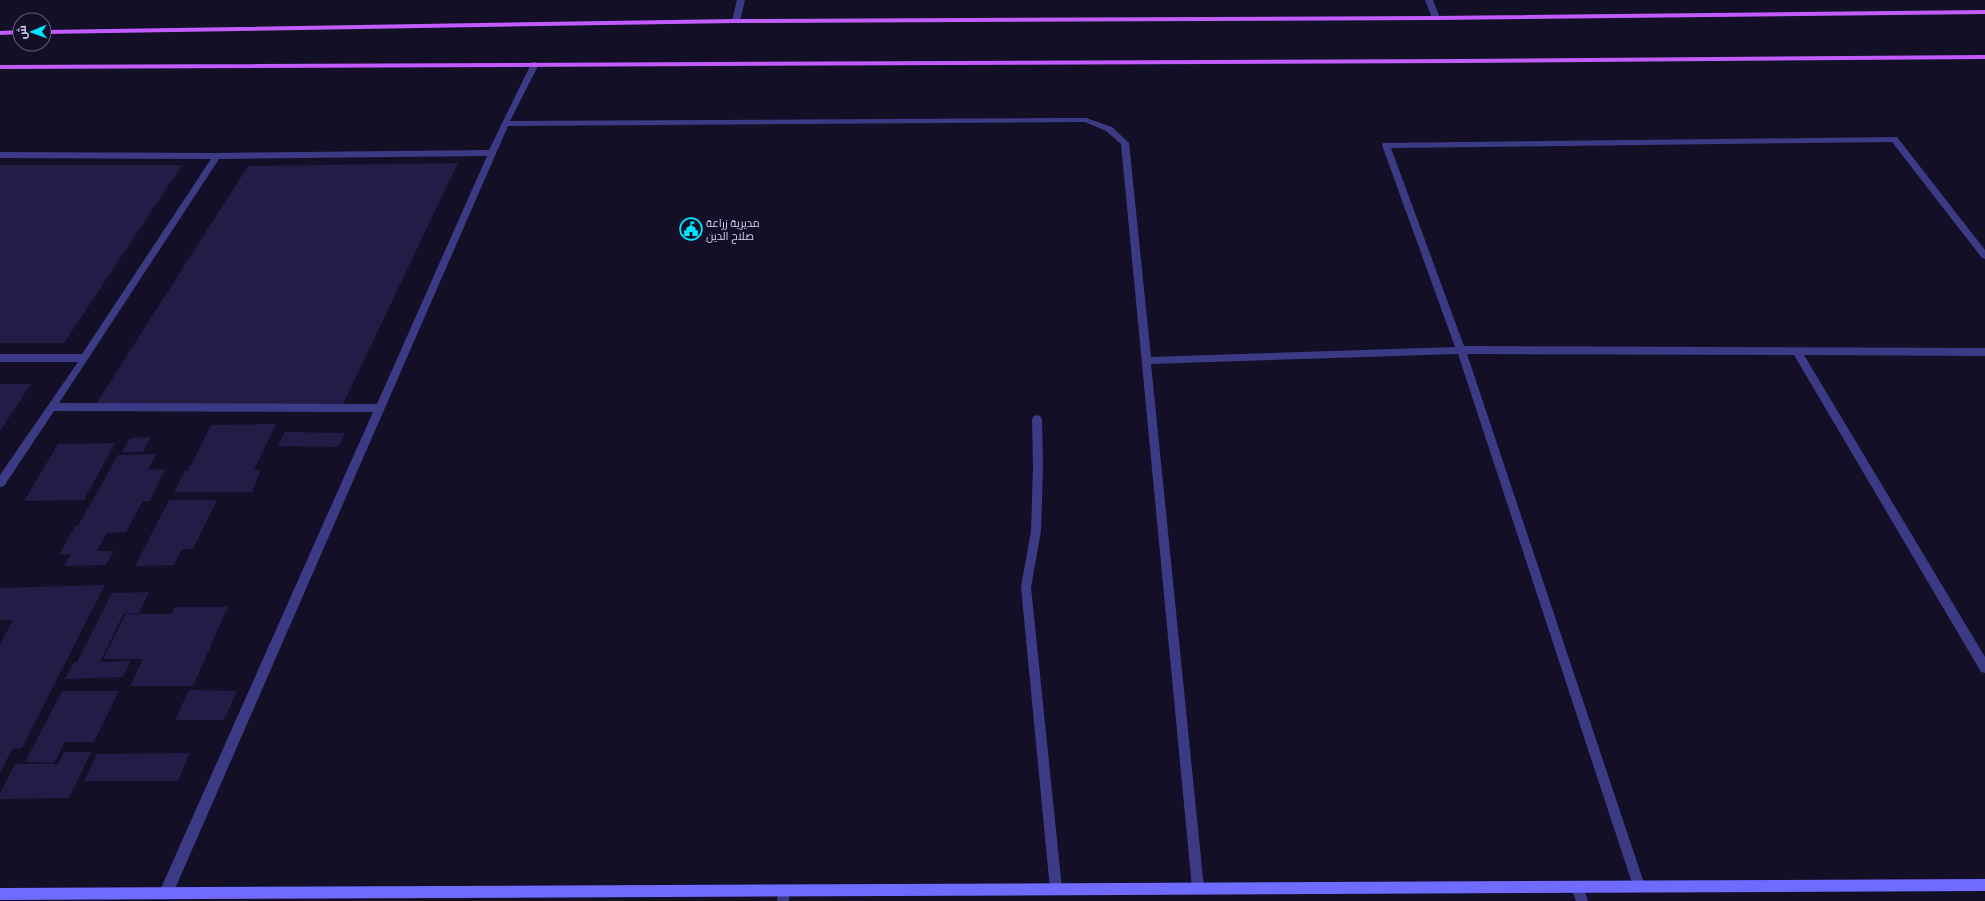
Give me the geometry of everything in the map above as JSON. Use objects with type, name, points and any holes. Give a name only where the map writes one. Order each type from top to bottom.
[{"type":"main road","points":[[52,32],[736,21],[1436,18],[1985,12]]},
{"type":"main road","points":[[0,32],[12,32]]},
{"type":"main road","points":[[0,67],[1459,61],[1985,57]]},
{"type":"street","points":[[736,21],[741,0]]},
{"type":"street","points":[[1429,0],[1436,18]]},
{"type":"street","points":[[166,893],[492,153],[535,64]]},
{"type":"street","points":[[505,124],[1086,120],[1109,129],[1125,143],[1198,888]]},
{"type":"street","points":[[1639,886],[1461,350],[1386,145],[1894,139],[1985,256]]},
{"type":"street","points":[[0,155],[217,156],[492,153]]},
{"type":"street","points":[[0,483],[85,358],[217,156]]},
{"type":"street","points":[[1146,361],[1461,350],[1985,352]]},
{"type":"street","points":[[1797,351],[1985,668]]},
{"type":"street","points":[[0,358],[85,358]]},
{"type":"street","points":[[51,407],[380,408]]},
{"type":"street","points":[[1037,419],[1038,467],[1036,531],[1026,587],[1056,889]]},
{"type":"street","points":[[0,894],[58,897],[166,893],[783,896],[1056,889],[1985,885]]},
{"type":"street","points":[[1577,887],[1582,901]]},
{"type":"building","points":[[458,163],[343,404],[96,404],[248,166]]},
{"type":"building","points":[[0,165],[182,165],[64,343],[0,343]]},
{"type":"building","points":[[0,384],[31,384],[0,431]]},
{"type":"building","points":[[276,424],[254,470],[261,470],[252,492],[174,492],[185,471],[188,471],[211,425]]},
{"type":"building","points":[[285,432],[345,433],[339,447],[278,446]]},
{"type":"building","points":[[151,437],[143,452],[122,452],[130,438]]},
{"type":"building","points":[[115,443],[84,500],[24,501],[58,444]]},
{"type":"building","points":[[156,454],[148,470],[165,469],[150,501],[143,501],[126,532],[107,533],[97,551],[114,551],[106,565],[64,566],[71,554],[59,555],[75,526],[78,526],[118,455]]},
{"type":"building","points":[[169,500],[217,500],[193,549],[182,549],[174,565],[135,566]]},
{"type":"building","points":[[105,585],[22,748],[12,749],[0,773],[0,644],[13,620],[0,620],[0,588]]},
{"type":"building","points":[[149,592],[139,613],[124,613],[100,662],[131,661],[123,677],[65,679],[74,662],[77,662],[112,593]]},
{"type":"building","points":[[175,607],[228,607],[193,686],[130,686],[143,659],[103,659],[126,614],[172,614]]},
{"type":"building","points":[[189,690],[237,691],[224,720],[175,720]]},
{"type":"building","points":[[62,691],[119,691],[94,742],[65,742],[54,763],[25,762]]},
{"type":"building","points":[[64,752],[91,752],[69,798],[0,799],[0,794],[15,764],[58,764]]},
{"type":"building","points":[[190,753],[178,781],[84,781],[97,754]]},
{"type":"place","name":"مديرية زراعة صلاح الدين","points":[[691,229]]}]
